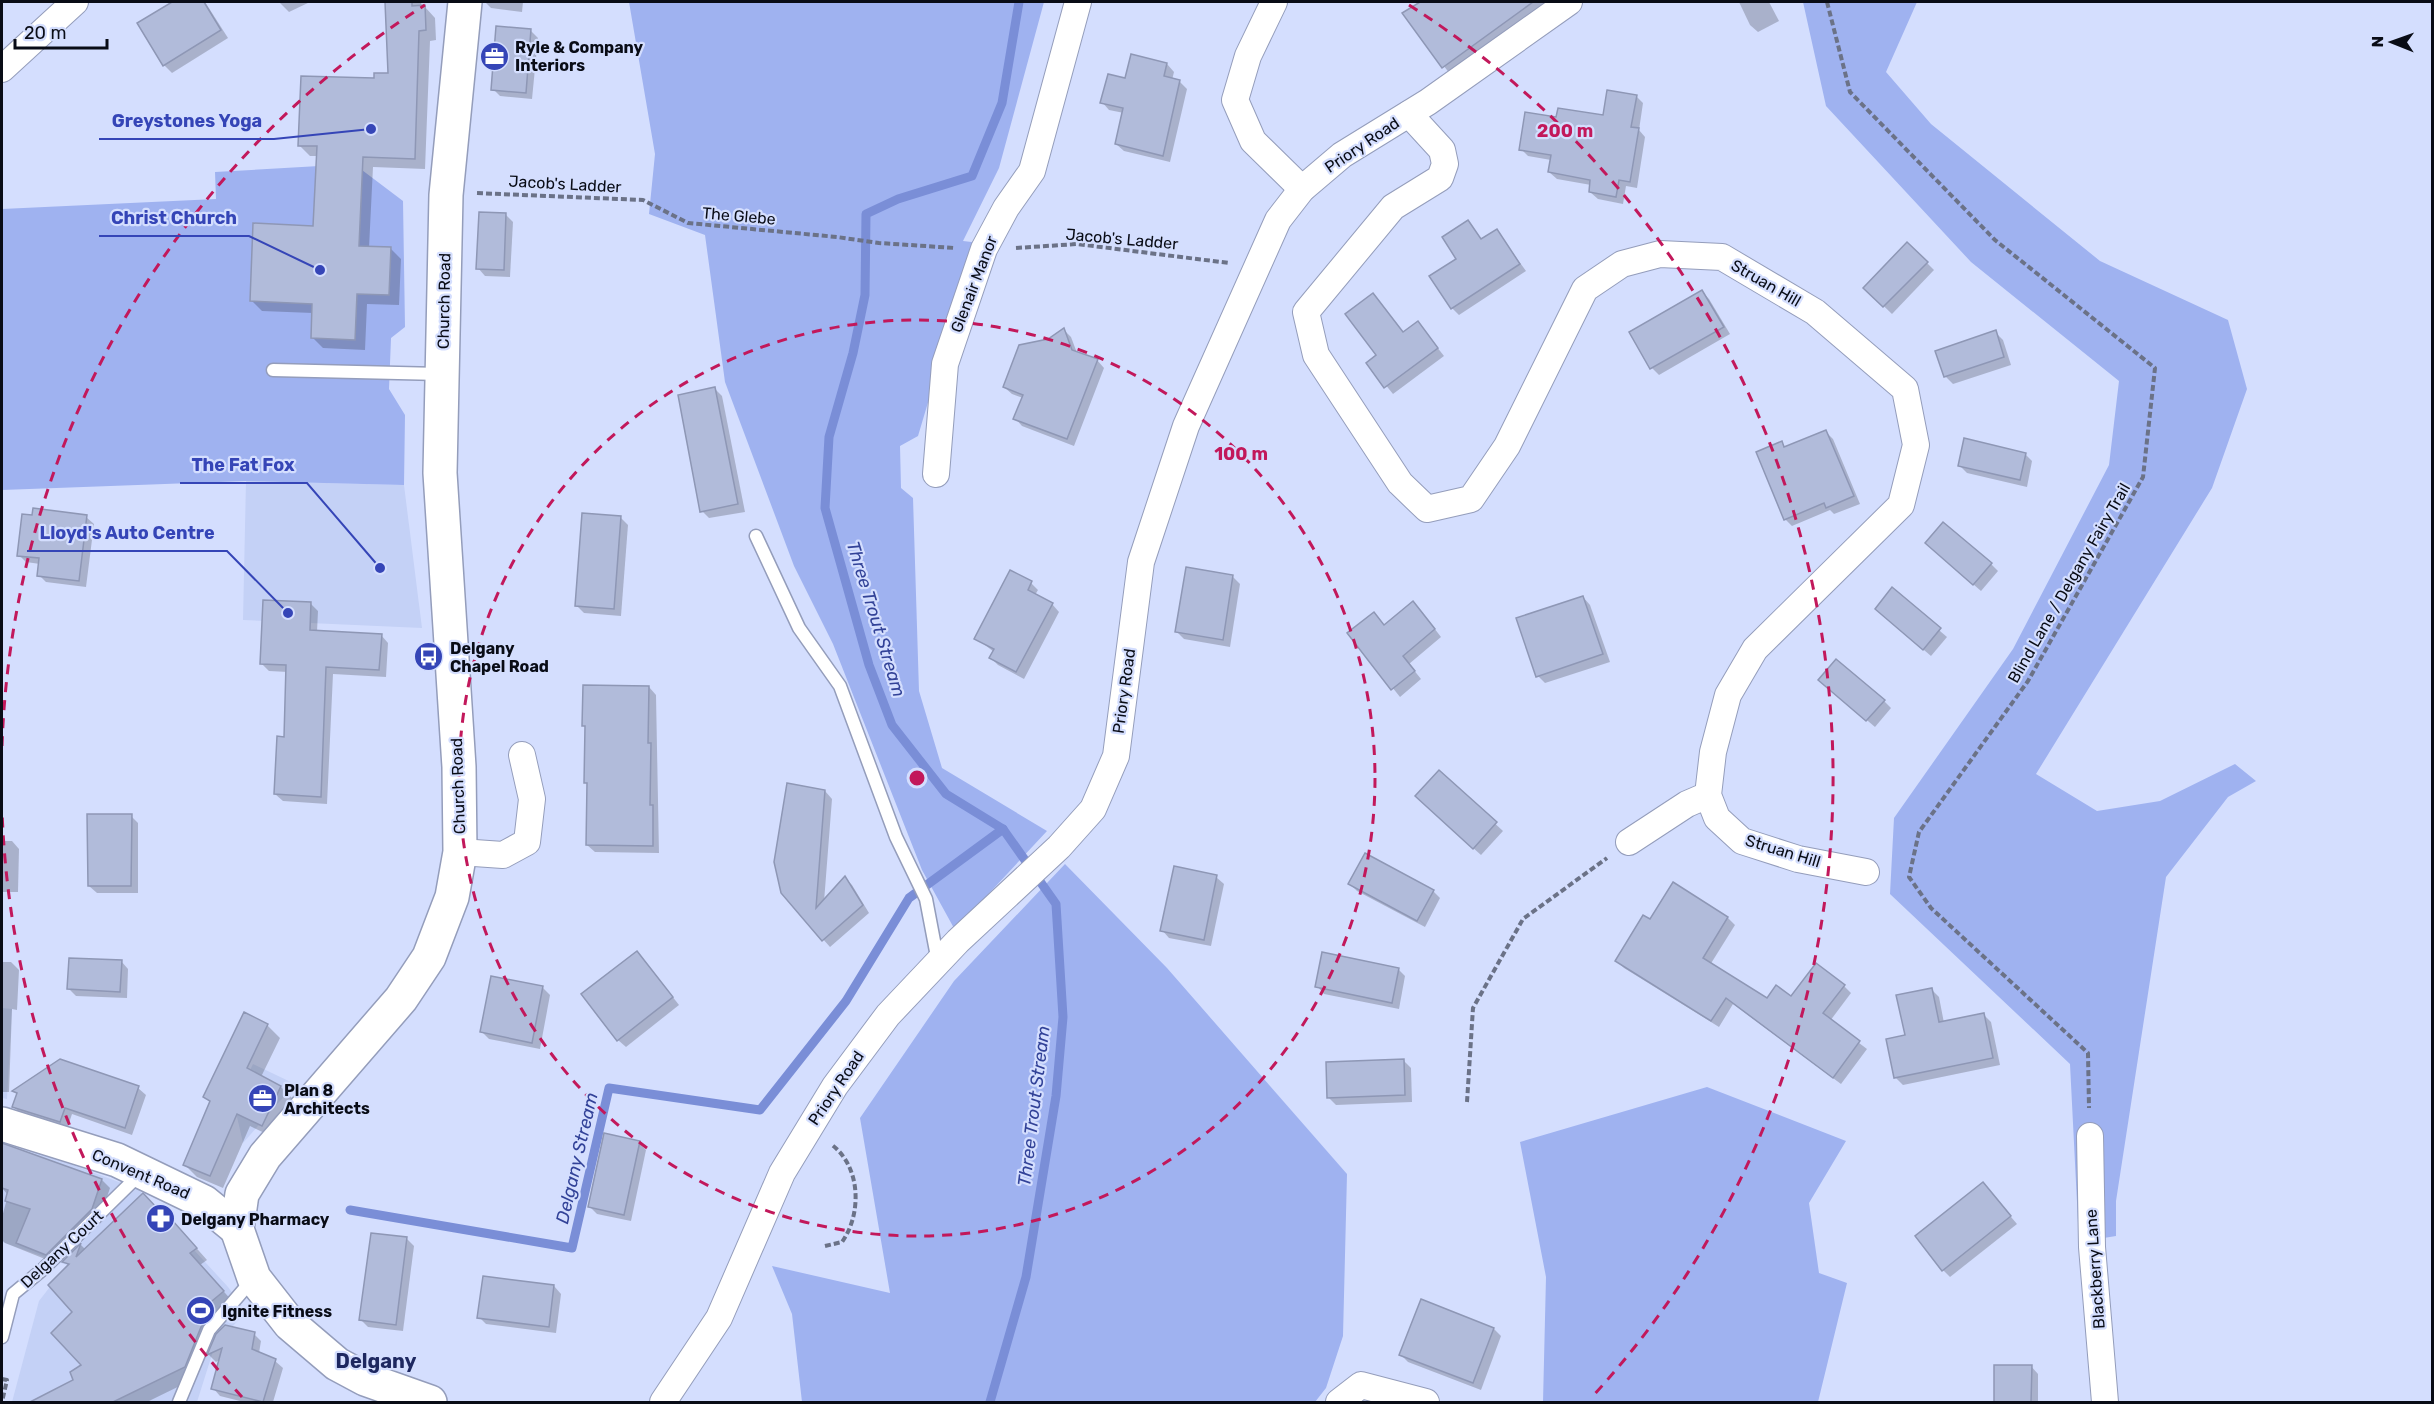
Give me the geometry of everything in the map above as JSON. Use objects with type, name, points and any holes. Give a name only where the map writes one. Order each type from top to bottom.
[{"type":"main road","name":"Church Road","points":[[430,1402],[365,1379],[337,1364],[290,1324],[254,1278],[237,1229],[242,1194],[266,1156],[401,999],[429,957],[452,897],[460,852],[459,767],[440,473],[446,195],[465,2]]},
{"type":"main road","name":"Convent Road","points":[[2,1124],[117,1160],[204,1202],[237,1229]]},
{"type":"street","points":[[2,69],[75,2]]},
{"type":"street","name":"Glenair Manor","points":[[936,474],[945,364],[984,249],[1006,208],[1032,171],[1078,2]]},
{"type":"street","points":[[1274,2],[1248,56],[1235,100],[1253,141],[1302,189]]},
{"type":"street","name":"Priory Road","points":[[663,1402],[719,1318],[782,1173],[835,1086],[888,1015],[938,962],[1059,847],[1093,809],[1116,756],[1141,562],[1186,426],[1255,267],[1278,220],[1302,189],[1342,155],[1409,114],[1569,2]]},
{"type":"street","name":"Struan Hill","points":[[1409,114],[1442,150],[1445,164],[1440,178],[1393,207],[1306,312],[1316,354],[1400,483],[1427,508],[1471,499],[1507,446],[1585,289],[1622,264],[1660,254],[1722,257],[1815,312],[1905,389],[1916,445],[1901,504],[1755,648],[1728,695],[1713,752],[1708,795],[1717,818],[1742,840],[1798,859],[1866,872]]},
{"type":"street","points":[[460,852],[503,855],[527,842],[532,799],[522,754]]},
{"type":"street","points":[[1629,842],[1687,804],[1708,795]]},
{"type":"street","name":"Blackberry Lane","points":[[2090,1136],[2092,1247],[2105,1402]]},
{"type":"street","points":[[1339,1402],[1361,1385],[1426,1402]]},
{"type":"lane","points":[[273,370],[443,375]]},
{"type":"lane","points":[[756,536],[799,628],[840,686],[896,837],[926,899],[938,962]]},
{"type":"lane","name":"Delgany Court","points":[[2,1337],[13,1294],[42,1270],[142,1172]]},
{"type":"lane","points":[[179,1402],[209,1330],[254,1278]]},
{"type":"path","name":"Blind Lane / Delgany Fairy Trail","points":[[1827,2],[1850,92],[1995,240],[2155,368],[2143,477],[2028,681],[1919,832],[1909,877],[1931,908],[2088,1053],[2090,1136]]},
{"type":"path","name":"Jacob's Ladder","points":[[485,192],[643,200]]},
{"type":"path","name":"The Glebe","points":[[643,200],[688,223],[879,243]]},
{"type":"path","name":"Jacob's Ladder","points":[[879,243],[984,249],[1077,244],[1203,258],[1255,267]]},
{"type":"path","points":[[1467,1102],[1473,1008],[1522,920],[1629,842]]},
{"type":"path","points":[[810,1127],[840,1151],[853,1172],[855,1185],[851,1229],[842,1242],[825,1246]]},
{"type":"path","points":[[2,1379],[7,1380],[2,1402]]},
{"type":"shaded area","points":[[629,2],[1044,2],[999,168],[963,241],[980,243],[969,265],[918,436],[900,446],[901,488],[913,498],[919,691],[942,768],[1047,831],[955,930],[922,870],[833,644],[794,566],[725,382],[705,235],[649,214],[655,154]]},
{"type":"shaded area","points":[[1803,2],[1917,2],[1886,72],[1931,124],[2100,261],[2228,320],[2247,389],[2212,488],[2036,774],[2097,811],[2160,801],[2235,764],[2256,781],[2228,797],[2166,877],[2116,1201],[2116,1236],[2079,1242],[2070,1064],[1890,894],[1894,818],[2013,649],[2109,465],[2119,381],[1971,262],[1826,106]]},
{"type":"shaded area","points":[[354,164],[403,201],[405,327],[391,338],[389,389],[405,415],[404,485],[246,481],[2,490],[2,209],[216,199],[215,172]]},
{"type":"shaded area","points":[[246,481],[404,485],[422,628],[243,620]]},
{"type":"shaded area","points":[[1065,864],[1167,968],[1347,1174],[1343,1336],[1326,1388],[1315,1402],[802,1402],[792,1314],[772,1266],[890,1293],[860,1118],[954,981]]},
{"type":"shaded area","points":[[2,1008],[12,1009],[7,1099],[2,1098]]},
{"type":"shaded area","points":[[253,1064],[295,1084],[243,1143],[234,1104]]},
{"type":"shaded area","points":[[1707,1087],[1846,1141],[1809,1203],[1819,1273],[1847,1283],[1818,1402],[1543,1402],[1546,1277],[1520,1142]]},
{"type":"shaded area","points":[[2,1139],[138,1189],[228,1287],[246,1312],[215,1345],[197,1402],[12,1402],[39,1301],[67,1265],[2,1242]]},
{"type":"building","points":[[172,2],[204,2],[221,30],[163,66],[137,23]]},
{"type":"building","points":[[385,2],[412,2],[412,6],[425,5],[426,30],[419,31],[415,159],[363,157],[359,246],[391,247],[389,295],[357,294],[355,340],[311,338],[312,304],[250,301],[253,223],[313,226],[317,146],[298,146],[301,76],[374,78],[374,73],[388,73]]},
{"type":"building","points":[[1420,2],[1533,2],[1442,68],[1402,13]]},
{"type":"building","points":[[496,26],[531,29],[526,93],[491,90]]},
{"type":"building","points":[[1131,54],[1167,63],[1164,76],[1180,80],[1163,156],[1115,144],[1123,108],[1100,103],[1108,74],[1125,78]]},
{"type":"building","points":[[1607,90],[1637,95],[1631,127],[1639,128],[1630,182],[1619,180],[1616,197],[1589,192],[1590,180],[1548,172],[1551,155],[1519,150],[1525,112],[1556,117],[1558,108],[1603,115]]},
{"type":"building","points":[[479,212],[506,213],[504,270],[476,269]]},
{"type":"building","points":[[1468,220],[1481,239],[1497,229],[1520,264],[1451,309],[1429,276],[1456,259],[1442,237]]},
{"type":"building","points":[[1907,242],[1928,262],[1883,307],[1863,288]]},
{"type":"building","points":[[1702,290],[1724,327],[1650,369],[1629,332]]},
{"type":"building","points":[[1373,293],[1403,332],[1418,321],[1438,348],[1384,388],[1366,363],[1376,355],[1345,314]]},
{"type":"building","points":[[1064,328],[1072,350],[1098,359],[1067,439],[1013,419],[1023,395],[1003,387],[1019,345],[1048,339]]},
{"type":"building","points":[[1996,330],[2004,357],[1944,377],[1935,351]]},
{"type":"building","points":[[715,387],[738,504],[700,512],[678,395]]},
{"type":"building","points":[[1826,430],[1854,496],[1826,508],[1824,503],[1784,520],[1756,452],[1782,441],[1784,447]]},
{"type":"building","points":[[1964,438],[2026,453],[2020,480],[1958,466]]},
{"type":"building","points":[[33,508],[87,515],[79,581],[37,576],[39,558],[17,556],[22,514],[32,515]]},
{"type":"building","points":[[582,513],[621,516],[614,609],[575,606]]},
{"type":"building","points":[[1943,522],[1992,563],[1973,585],[1925,543]]},
{"type":"building","points":[[1186,567],[1233,575],[1223,640],[1175,632]]},
{"type":"building","points":[[1010,570],[1032,581],[1028,590],[1053,603],[1016,672],[989,658],[994,649],[974,639]]},
{"type":"building","points":[[1892,587],[1941,628],[1923,650],[1875,609]]},
{"type":"building","points":[[1583,596],[1603,654],[1536,677],[1516,618]]},
{"type":"building","points":[[263,600],[311,602],[310,630],[382,634],[379,670],[326,667],[321,797],[274,794],[277,736],[284,737],[286,665],[260,664]]},
{"type":"building","points":[[1413,601],[1435,629],[1403,656],[1415,671],[1391,690],[1347,633],[1374,612],[1384,625]]},
{"type":"building","points":[[1836,659],[1885,700],[1866,721],[1818,680]]},
{"type":"building","points":[[583,685],[649,686],[648,743],[651,743],[650,805],[653,805],[653,846],[586,845],[587,783],[584,783]]},
{"type":"building","points":[[1439,770],[1497,822],[1473,849],[1415,796]]},
{"type":"building","points":[[787,783],[825,790],[816,908],[845,876],[863,905],[822,941],[781,893],[774,862]]},
{"type":"building","points":[[87,814],[132,814],[131,886],[88,886]]},
{"type":"building","points":[[1365,853],[1434,890],[1417,921],[1348,884]]},
{"type":"building","points":[[1174,866],[1217,875],[1204,940],[1160,931]]},
{"type":"building","points":[[1673,882],[1728,917],[1703,958],[1767,998],[1776,985],[1791,996],[1816,963],[1845,985],[1823,1013],[1860,1041],[1833,1078],[1726,998],[1711,1021],[1615,961],[1643,915],[1650,919]]},
{"type":"building","points":[[637,951],[673,997],[617,1041],[581,994]]},
{"type":"building","points":[[1322,952],[1399,968],[1392,1003],[1315,987]]},
{"type":"building","points":[[69,958],[122,960],[120,992],[67,989]]},
{"type":"building","points":[[491,976],[543,986],[532,1043],[480,1032]]},
{"type":"building","points":[[1932,988],[1939,1022],[1984,1013],[1993,1058],[1894,1078],[1886,1039],[1905,1035],[1896,995]]},
{"type":"building","points":[[244,1012],[268,1024],[247,1068],[281,1086],[262,1126],[237,1114],[210,1176],[183,1165],[210,1101],[203,1097]]},
{"type":"building","points":[[60,1059],[139,1086],[125,1128],[65,1108],[60,1122],[12,1107],[17,1093],[12,1091]]},
{"type":"building","points":[[1404,1059],[1405,1095],[1327,1098],[1326,1062]]},
{"type":"building","points":[[604,1133],[640,1141],[624,1215],[588,1207]]},
{"type":"building","points":[[2,1143],[102,1179],[92,1209],[46,1255],[16,1243],[30,1209],[5,1201],[8,1190],[2,1188]]},
{"type":"building","points":[[1983,1182],[2011,1216],[1942,1271],[1915,1236]]},
{"type":"building","points":[[143,1193],[197,1248],[190,1253],[224,1291],[194,1316],[207,1320],[201,1327],[185,1367],[113,1402],[30,1402],[73,1380],[70,1372],[81,1365],[51,1333],[72,1312],[48,1285],[69,1264],[62,1262],[81,1243],[76,1257]]},
{"type":"building","points":[[371,1233],[407,1237],[396,1325],[359,1320]]},
{"type":"building","points":[[483,1276],[554,1285],[549,1327],[477,1318]]},
{"type":"building","points":[[1421,1299],[1494,1328],[1473,1383],[1399,1355]]},
{"type":"building","points":[[225,1325],[255,1332],[252,1349],[276,1359],[263,1402],[211,1389],[222,1348],[207,1355],[216,1334]]},
{"type":"building","points":[[1994,1365],[2032,1365],[2031,1402],[1994,1402]]},
{"type":"waterway","name":"Three Trout Stream","points":[[990,1402],[1026,1277],[1056,1096],[1063,1017],[1056,904],[1003,829],[946,794],[892,725],[869,665],[825,508],[829,437],[853,353],[865,295],[866,214],[898,199],[972,176],[1002,103],[1019,2]]},
{"type":"waterway","name":"Delgany Stream","points":[[350,1210],[572,1248],[609,1088],[760,1110],[846,1001],[909,898],[1003,829]]},
{"type":"place","name":"Ryle & Company Interiors","points":[[494,56]]},
{"type":"place","name":"Greystones Yoga","points":[[371,129]]},
{"type":"place","name":"Christ Church","points":[[320,270]]},
{"type":"place","name":"The Fat Fox","points":[[380,568]]},
{"type":"place","name":"Lloyd's Auto Centre","points":[[288,613]]},
{"type":"place","name":"Delgany Chapel Road","points":[[429,657]]},
{"type":"place","name":"Plan 8 Architects","points":[[263,1099]]},
{"type":"place","name":"Delgany Pharmacy","points":[[160,1219]]},
{"type":"place","name":"Ignite Fitness","points":[[201,1311]]},
{"type":"district","name":"Delgany","points":[[376,1361]]}]
